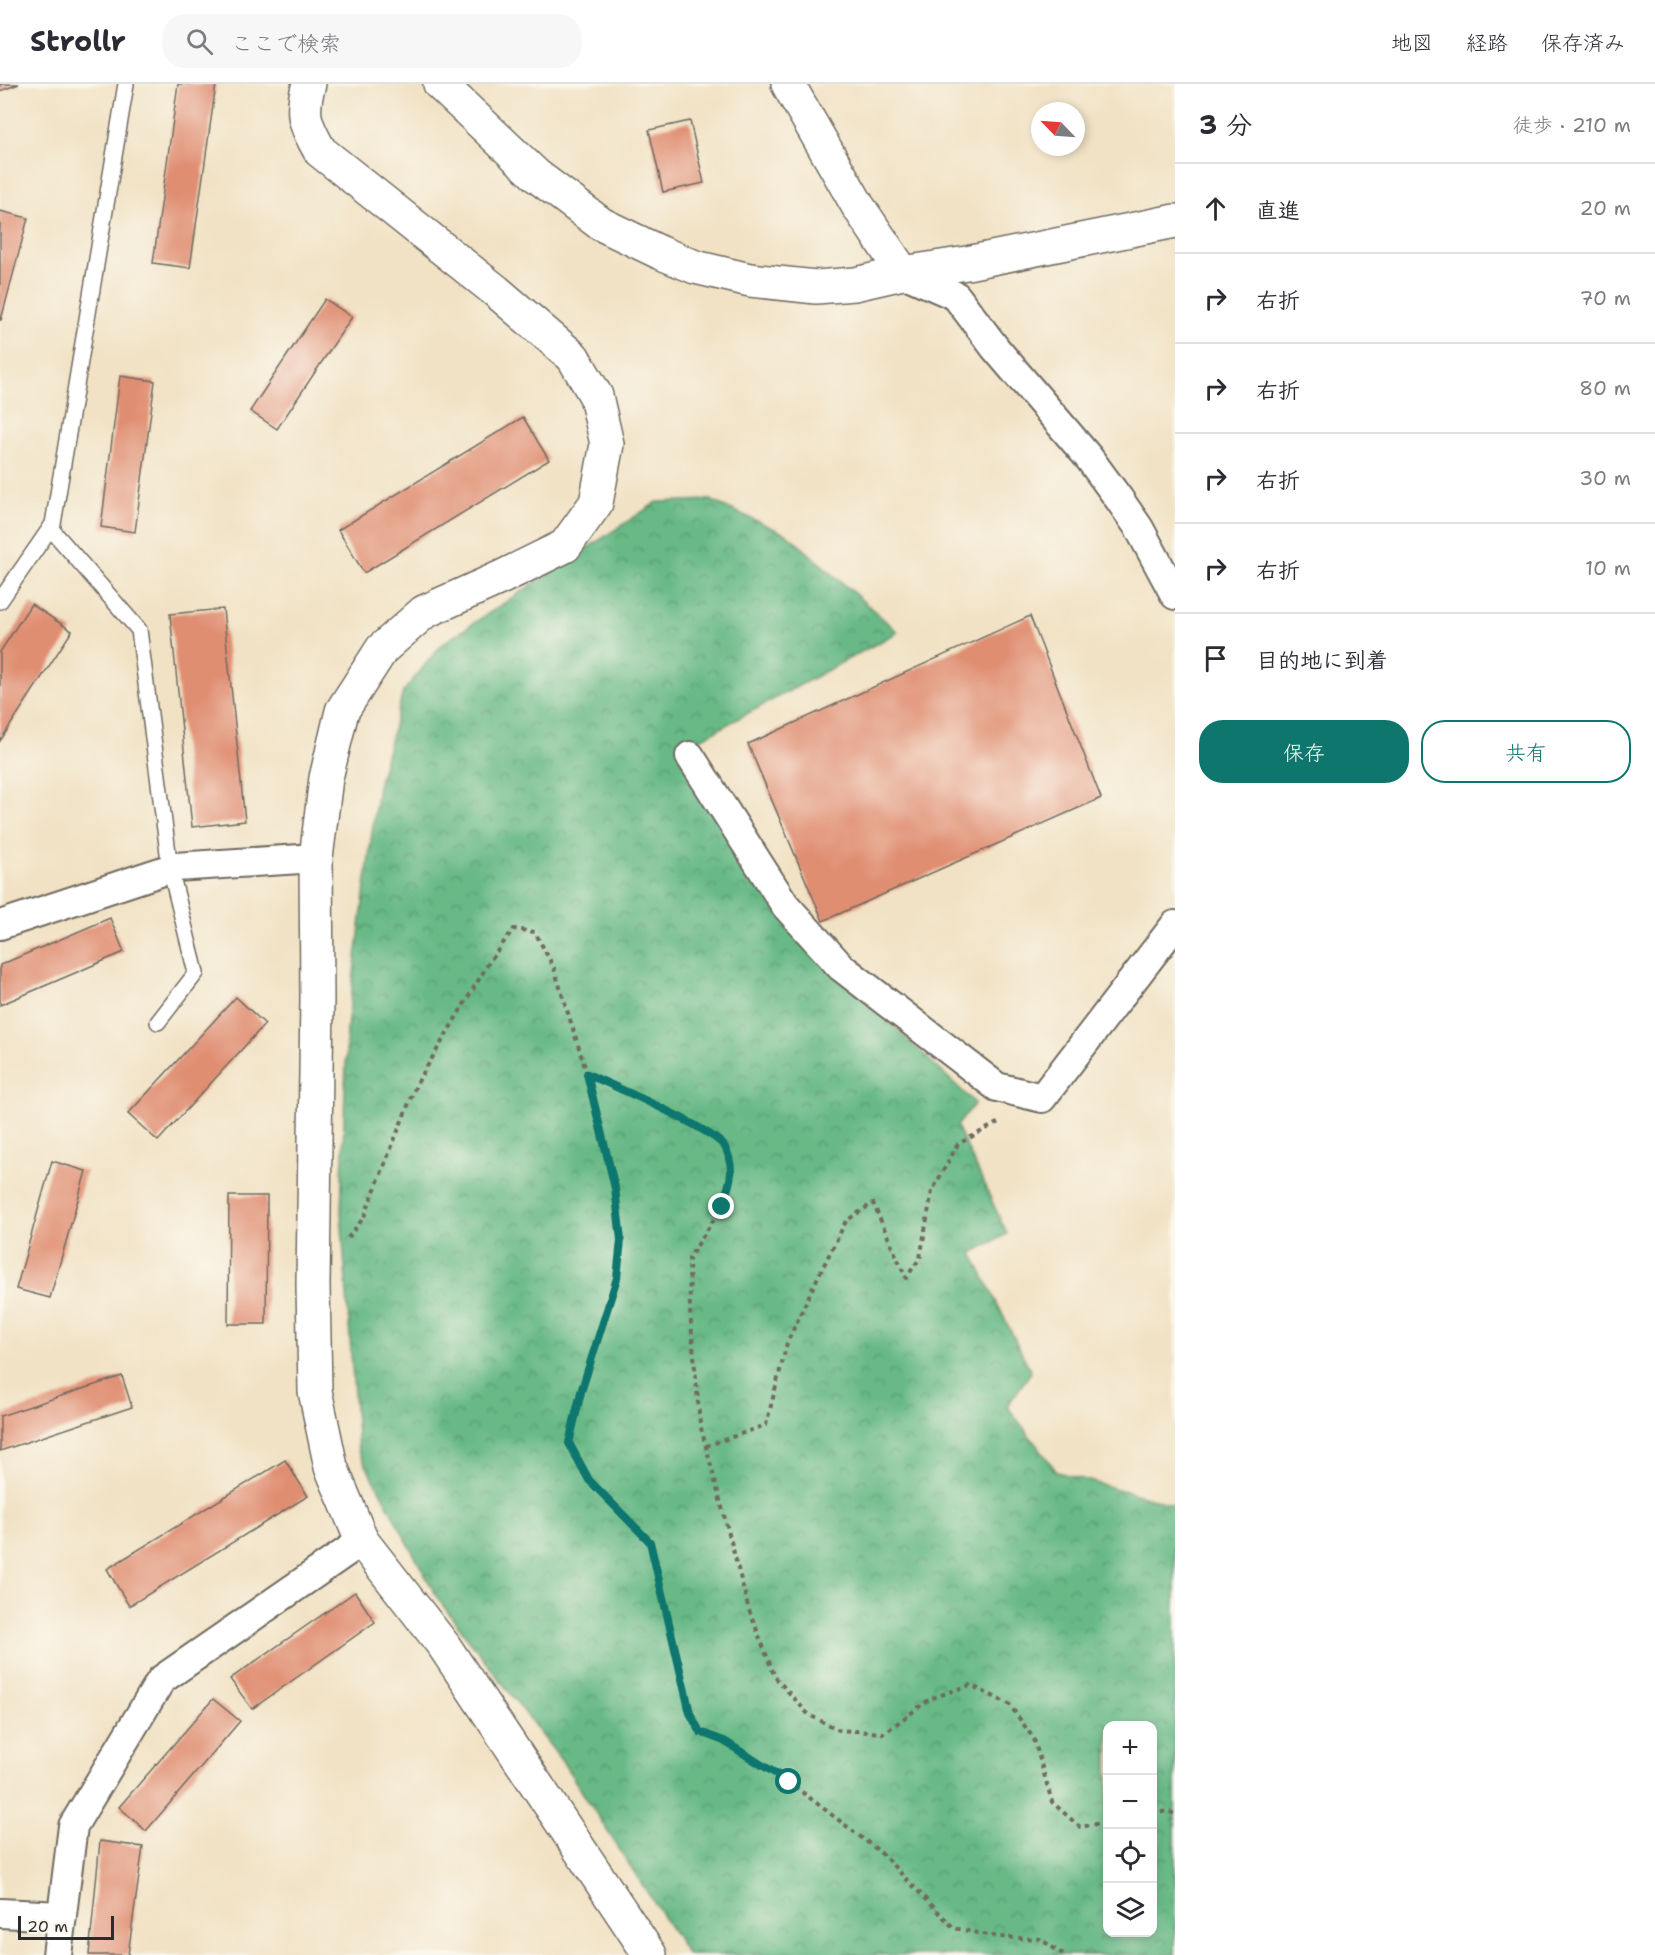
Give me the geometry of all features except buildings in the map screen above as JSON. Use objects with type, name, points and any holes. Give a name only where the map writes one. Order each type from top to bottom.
[{"type":"street","points":[[309,84],[303,105],[309,131],[320,151],[470,270],[573,357],[596,396],[607,444],[596,503],[565,546],[424,612],[382,649],[342,711],[326,778],[316,858],[315,1391],[331,1467],[362,1541],[444,1646],[650,1955]]},
{"type":"street","points":[[440,84],[537,176],[601,224],[694,267],[750,280],[816,287],[855,284],[1175,221]]},
{"type":"street","points":[[788,84],[858,206],[903,273],[956,296],[996,349],[1089,458],[1139,528],[1175,595]]},
{"type":"street","points":[[690,756],[785,904],[841,967],[997,1088],[1042,1098],[1175,926]]},
{"type":"street","points":[[0,925],[170,868],[316,858]]},
{"type":"street","points":[[57,1955],[73,1826],[161,1680],[362,1541]]},
{"type":"street","points":[[0,1913],[62,1916]]},
{"type":"lane","points":[[0,601],[51,529],[126,84]]},
{"type":"lane","points":[[51,529],[139,630],[170,868],[196,973],[158,1022]]},
{"type":"path","points":[[345,1242],[364,1217],[416,1085],[491,959],[514,929],[535,932],[554,968],[587,1074],[615,1188],[621,1240],[617,1278],[581,1392],[569,1443],[589,1480],[650,1542],[690,1713],[700,1732],[724,1741],[789,1782],[879,1851],[954,1929],[998,1937],[1040,1939],[1064,1955]]},
{"type":"path","points":[[587,1074],[695,1124],[725,1146],[733,1173],[722,1207],[689,1258],[690,1311],[700,1424],[748,1610],[775,1677],[809,1715],[839,1730],[884,1733],[930,1700],[970,1685],[1010,1704],[1034,1739],[1052,1802],[1080,1827],[1103,1823]]},
{"type":"path","points":[[706,1446],[766,1425],[787,1343],[846,1221],[873,1203],[906,1278],[920,1258],[932,1191],[958,1144],[1042,1098]]},
{"type":"path","points":[[1157,1813],[1167,1811],[1175,1815]]},
{"type":"green space","points":[[710,500],[788,535],[898,632],[691,744],[817,954],[975,1103],[957,1126],[1007,1234],[972,1253],[1031,1372],[1007,1406],[1057,1472],[1175,1505],[1175,1955],[688,1955],[564,1764],[438,1599],[358,1450],[341,1213],[347,1028],[378,786],[403,692],[442,644],[657,502]]},
{"type":"route","points":[[722,1207],[733,1173],[725,1146],[695,1124],[587,1074],[615,1188],[621,1240],[617,1278],[581,1392],[569,1443],[589,1480],[650,1542],[690,1713],[700,1732],[724,1741],[789,1782]]}]
